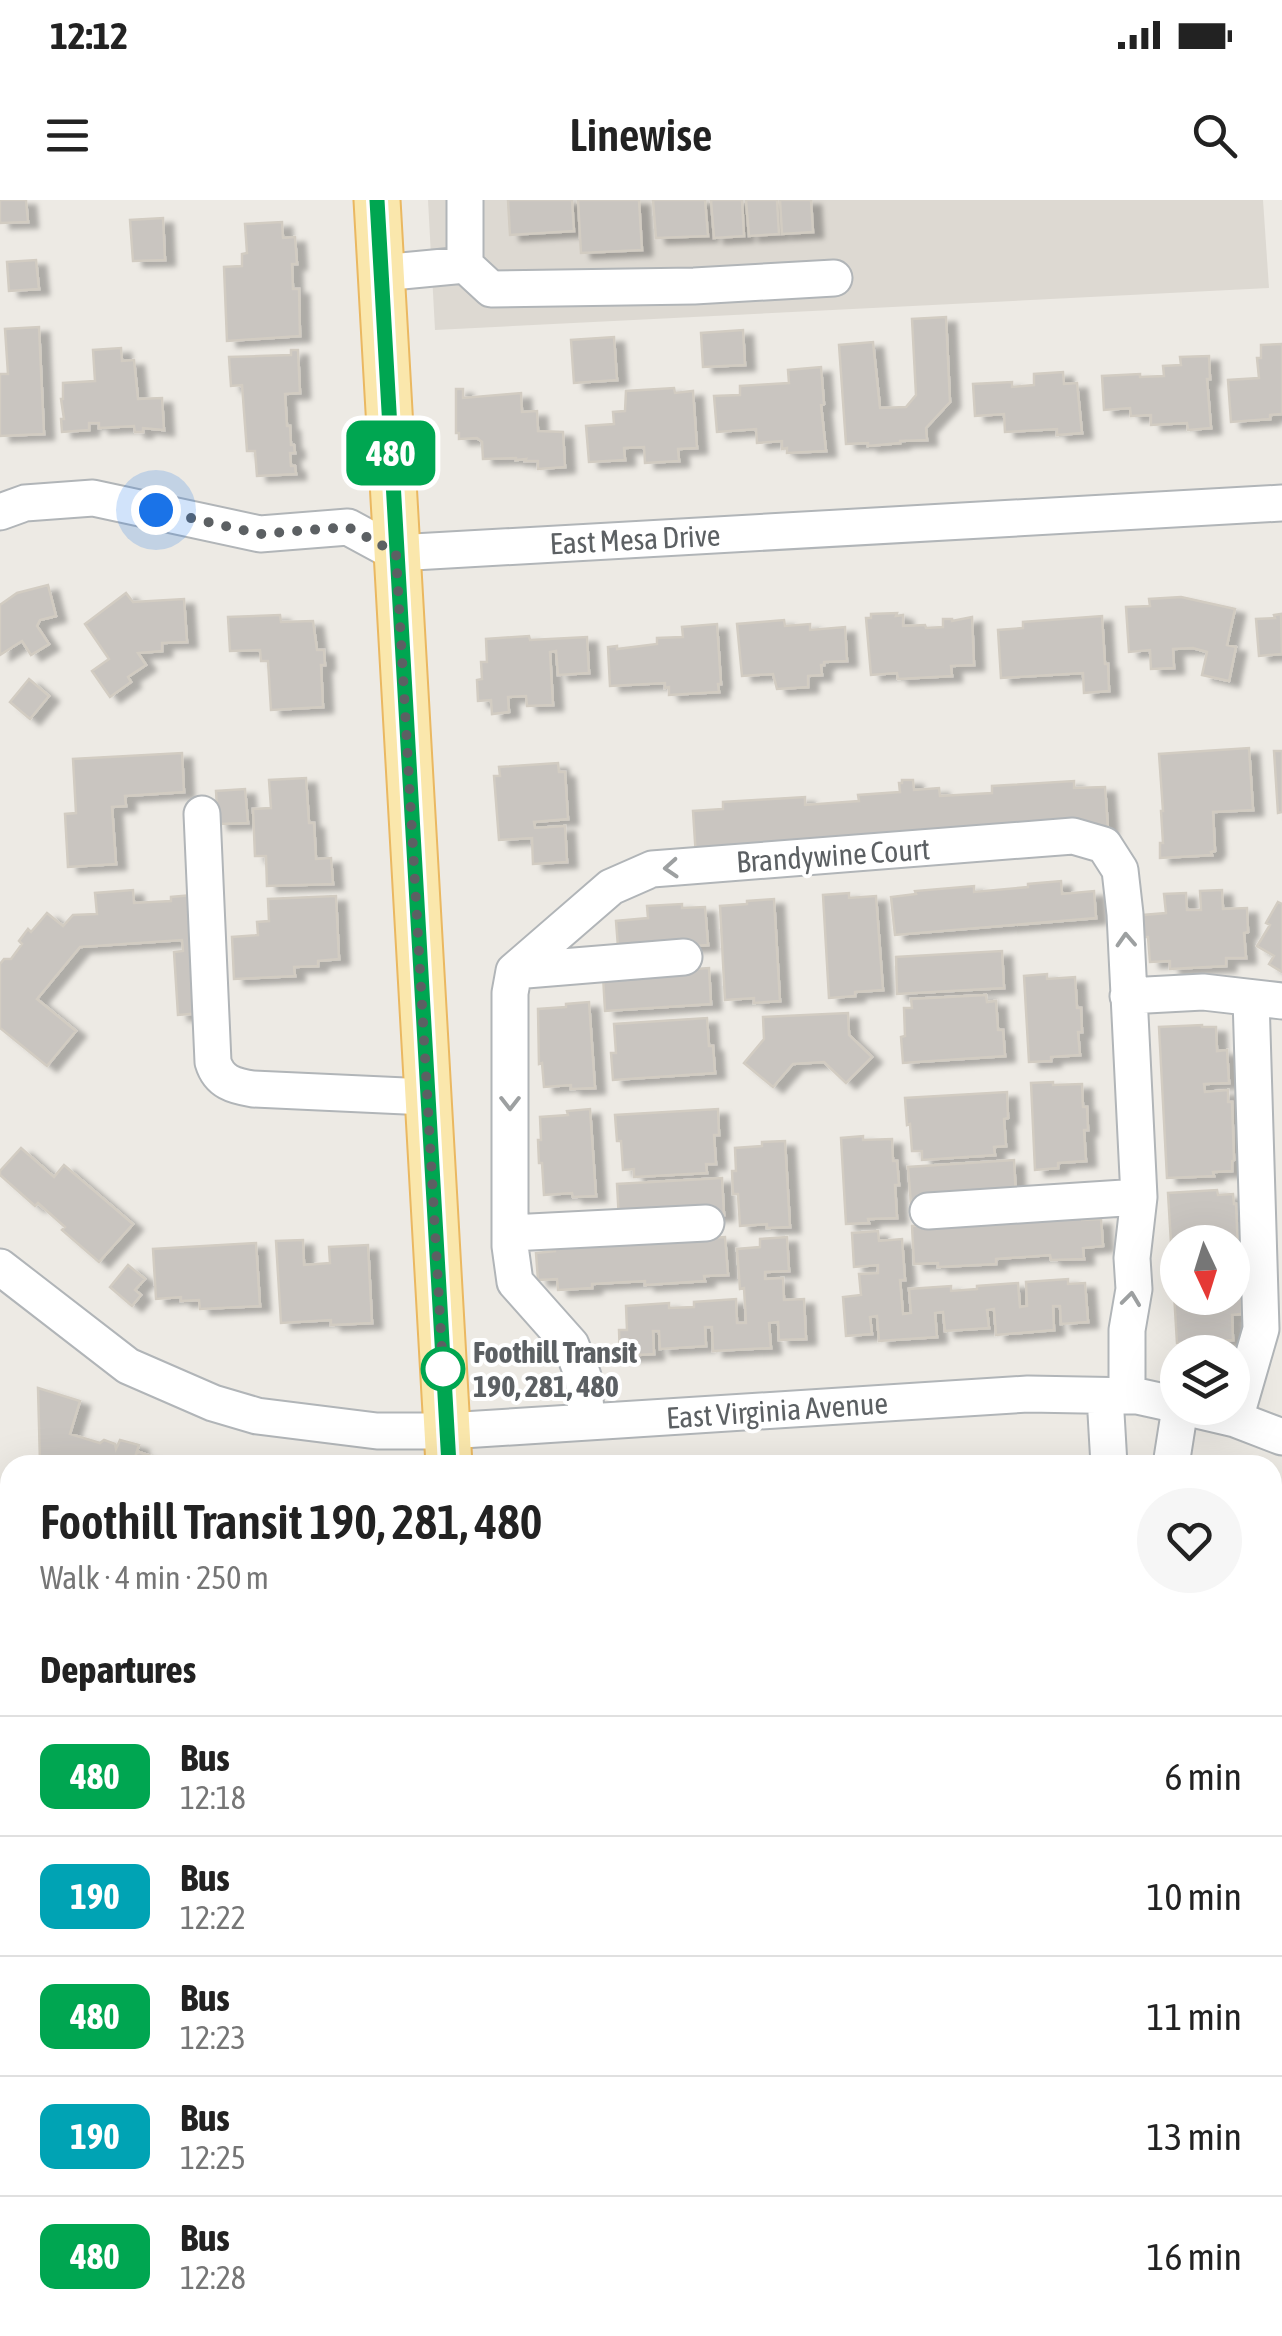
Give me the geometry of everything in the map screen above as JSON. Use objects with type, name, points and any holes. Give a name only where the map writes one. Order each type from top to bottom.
[{"type":"main road","points":[[377,200],[448,1448]]},
{"type":"street","points":[[465,200],[466,266],[491,289],[694,286],[834,278]]},
{"type":"street","points":[[381,273],[466,266]]},
{"type":"street","points":[[0,512],[25,503],[93,498],[260,534],[348,527],[396,553]]},
{"type":"street","name":"East Mesa Drive","points":[[396,553],[1282,503]]},
{"type":"street","points":[[202,814],[212,1062],[216,1074],[235,1086],[253,1089],[428,1097]]},
{"type":"street","name":"Brandywine Court","points":[[514,970],[611,887],[652,869],[1073,836],[1104,845],[1120,870],[1125,914],[1138,1197],[1132,1258],[1134,1288],[1110,1455]]},
{"type":"street","points":[[587,1422],[583,1376],[572,1345],[515,1282],[510,1246],[510,992],[514,970],[684,957]]},
{"type":"street","points":[[1128,996],[1203,992],[1266,1000],[1261,1329],[1250,1367]]},
{"type":"street","points":[[928,1211],[1138,1197]]},
{"type":"street","points":[[511,1233],[706,1223]]},
{"type":"street","name":"East Virginia Avenue","points":[[0,1266],[128,1366],[213,1403],[257,1416],[377,1432],[448,1448],[587,1422],[1028,1394],[1116,1396],[1160,1403]]},
{"type":"street","name":"East Virginia Avenue","points":[[1250,1424],[1282,1437]]},
{"type":"street","points":[[1173,1455],[1179,1425]]},
{"type":"shaded area","points":[[428,200],[1263,200],[1269,288],[435,330]]},
{"type":"building","points":[[0,200],[26,200],[28,222],[0,223]]},
{"type":"building","points":[[508,200],[572,200],[574,231],[510,235]]},
{"type":"building","points":[[578,200],[639,200],[642,250],[581,253]]},
{"type":"building","points":[[653,200],[705,200],[708,236],[656,238]]},
{"type":"building","points":[[711,200],[742,200],[744,236],[714,238]]},
{"type":"building","points":[[746,200],[777,200],[779,234],[749,236]]},
{"type":"building","points":[[780,200],[811,200],[813,232],[782,234]]},
{"type":"building","points":[[163,218],[165,260],[133,261],[130,220]]},
{"type":"building","points":[[282,222],[283,238],[295,237],[297,264],[292,264],[293,289],[299,289],[300,336],[227,341],[224,267],[242,266],[242,254],[247,253],[245,224]]},
{"type":"building","points":[[36,260],[39,289],[9,291],[7,262]]},
{"type":"building","points":[[946,317],[950,402],[926,428],[927,440],[868,446],[846,444],[839,345],[873,342],[880,408],[906,407],[916,395],[912,319]]},
{"type":"building","points":[[39,327],[44,434],[0,436],[0,374],[8,374],[5,329]]},
{"type":"building","points":[[743,330],[745,365],[703,367],[701,333]]},
{"type":"building","points":[[614,337],[617,380],[574,383],[571,340]]},
{"type":"building","points":[[1282,344],[1282,414],[1270,415],[1270,419],[1231,422],[1228,380],[1259,378],[1257,358],[1261,358],[1261,345]]},
{"type":"building","points":[[121,348],[122,361],[134,360],[138,399],[162,398],[164,430],[143,428],[143,432],[135,432],[134,426],[99,428],[99,423],[89,423],[89,430],[62,432],[63,383],[95,381],[93,350]]},
{"type":"building","points":[[291,350],[298,350],[300,393],[285,394],[287,426],[295,453],[290,453],[291,466],[295,466],[296,474],[257,476],[255,451],[247,451],[242,385],[231,386],[229,357],[291,355]]},
{"type":"building","points":[[1209,356],[1211,428],[1188,430],[1187,423],[1151,425],[1151,415],[1131,416],[1130,408],[1104,410],[1102,376],[1164,376],[1163,366],[1181,365],[1180,357]]},
{"type":"building","points":[[821,367],[826,451],[787,453],[787,448],[782,449],[782,441],[757,443],[756,429],[717,432],[714,396],[740,395],[740,386],[789,383],[788,370]]},
{"type":"building","points":[[1063,372],[1064,384],[1077,383],[1082,433],[1057,435],[1057,429],[1005,432],[1004,414],[975,416],[973,384],[1034,385],[1034,374]]},
{"type":"building","points":[[674,388],[675,393],[693,391],[697,448],[678,449],[679,461],[645,463],[644,447],[624,448],[625,460],[589,462],[586,426],[614,424],[613,412],[625,411],[626,391]]},
{"type":"building","points":[[456,389],[463,389],[463,398],[521,393],[522,412],[537,411],[538,431],[563,432],[565,467],[538,469],[538,461],[483,459],[482,442],[477,438],[459,439],[456,433]]},
{"type":"building","points":[[48,585],[56,616],[40,620],[37,626],[49,644],[31,655],[22,641],[0,655],[0,605],[17,593]]},
{"type":"building","points":[[126,593],[133,602],[184,599],[187,642],[162,643],[162,651],[138,653],[146,665],[110,697],[92,671],[109,659],[85,624]]},
{"type":"building","points":[[1181,597],[1235,609],[1227,645],[1236,647],[1229,681],[1202,675],[1207,652],[1173,649],[1174,668],[1151,669],[1150,650],[1129,652],[1126,607],[1150,606],[1149,599]]},
{"type":"building","points":[[897,613],[896,616],[903,615],[903,626],[926,628],[943,627],[943,619],[972,617],[974,665],[951,666],[952,676],[898,679],[897,673],[871,675],[866,618],[871,618],[871,614]]},
{"type":"building","points":[[1281,614],[1282,654],[1259,656],[1256,619]]},
{"type":"building","points":[[280,615],[281,622],[313,621],[317,650],[324,650],[323,707],[271,710],[268,661],[261,661],[260,650],[230,651],[228,617]]},
{"type":"building","points":[[1102,616],[1109,691],[1084,693],[1083,673],[1001,678],[998,630],[1023,628],[1023,622]]},
{"type":"building","points":[[784,620],[785,626],[810,624],[810,630],[845,627],[847,661],[824,662],[822,675],[808,676],[808,687],[777,689],[773,674],[742,676],[737,624]]},
{"type":"building","points":[[717,624],[719,692],[669,695],[665,683],[610,686],[608,647],[657,644],[657,638],[683,637],[682,627]]},
{"type":"building","points":[[529,636],[530,640],[587,637],[589,673],[558,675],[556,651],[550,652],[553,705],[527,706],[526,696],[508,697],[509,712],[492,714],[491,700],[478,701],[481,662],[487,662],[486,639]]},
{"type":"building","points":[[29,679],[49,696],[30,719],[10,702]]},
{"type":"building","points":[[1249,748],[1253,810],[1213,812],[1212,855],[1160,858],[1163,811],[1159,754]]},
{"type":"building","points":[[1274,751],[1282,751],[1282,812],[1278,813]]},
{"type":"building","points":[[182,753],[184,792],[125,796],[126,806],[112,807],[116,864],[68,867],[65,814],[76,813],[73,759]]},
{"type":"building","points":[[558,763],[559,772],[565,772],[568,819],[534,822],[535,828],[565,826],[567,862],[533,864],[532,838],[499,840],[494,776],[500,776],[499,767]]},
{"type":"building","points":[[306,778],[316,859],[331,858],[333,884],[267,886],[266,856],[255,856],[253,809],[271,808],[269,780]]},
{"type":"building","points":[[902,780],[913,780],[914,790],[939,788],[940,796],[992,793],[992,786],[1074,781],[1074,788],[1105,787],[1108,829],[696,857],[693,811],[723,809],[723,802],[805,797],[805,805],[859,801],[858,795],[900,792]]},
{"type":"building","points":[[245,789],[248,823],[218,824],[216,791]]},
{"type":"building","points":[[1061,881],[1062,894],[1094,891],[1096,918],[895,935],[891,897],[916,894],[915,891],[974,886],[974,892]]},
{"type":"building","points":[[133,890],[134,903],[171,901],[171,897],[192,895],[201,1013],[178,1015],[174,952],[183,951],[182,940],[80,947],[37,999],[76,1031],[47,1066],[0,1028],[0,964],[11,959],[28,929],[31,932],[47,913],[63,926],[73,915],[97,914],[95,893]]},
{"type":"building","points":[[1222,890],[1223,909],[1247,908],[1246,958],[1226,958],[1226,966],[1170,969],[1170,961],[1150,962],[1143,915],[1166,913],[1164,894],[1186,893],[1187,910],[1201,910],[1200,891]]},
{"type":"building","points":[[849,893],[849,898],[876,896],[883,990],[829,998],[823,895]]},
{"type":"building","points":[[336,896],[339,959],[318,961],[318,966],[294,967],[295,976],[234,979],[232,937],[258,935],[257,922],[269,921],[268,899]]},
{"type":"building","points":[[774,899],[780,1001],[725,1000],[720,906]]},
{"type":"building","points":[[1278,902],[1282,904],[1282,972],[1269,964],[1274,956],[1257,946]]},
{"type":"building","points":[[682,904],[682,908],[705,907],[708,945],[618,947],[616,921],[648,918],[647,906]]},
{"type":"building","points":[[1002,951],[1004,988],[897,994],[896,957]]},
{"type":"building","points":[[709,968],[711,1004],[605,1011],[603,975]]},
{"type":"building","points":[[1047,974],[1047,979],[1075,977],[1077,1008],[1081,1008],[1080,1055],[1029,1062],[1024,976]]},
{"type":"building","points":[[986,995],[987,1002],[996,1001],[1005,1056],[903,1063],[904,1008],[912,1008],[911,999]]},
{"type":"building","points":[[589,1002],[595,1088],[544,1087],[542,1063],[539,1064],[538,1009]]},
{"type":"building","points":[[848,1013],[849,1035],[872,1057],[846,1083],[824,1062],[793,1064],[773,1087],[744,1063],[764,1039],[763,1017]]},
{"type":"building","points":[[707,1018],[715,1073],[613,1080],[614,1024]]},
{"type":"building","points":[[1159,1027],[1216,1027],[1217,1051],[1227,1050],[1229,1083],[1204,1084],[1205,1092],[1228,1090],[1228,1102],[1232,1102],[1232,1171],[1213,1172],[1214,1176],[1167,1178]]},
{"type":"building","points":[[1031,1083],[1082,1084],[1083,1107],[1087,1107],[1086,1161],[1035,1170]]},
{"type":"building","points":[[1007,1092],[1006,1146],[994,1147],[995,1155],[922,1160],[922,1151],[912,1151],[905,1098]]},
{"type":"building","points":[[590,1109],[596,1196],[544,1195],[539,1163],[540,1117]]},
{"type":"building","points":[[718,1109],[719,1135],[714,1135],[716,1164],[706,1164],[707,1173],[634,1177],[634,1169],[623,1170],[615,1115]]},
{"type":"building","points":[[863,1136],[863,1140],[892,1139],[899,1185],[895,1185],[897,1218],[846,1224],[841,1138]]},
{"type":"building","points":[[785,1141],[790,1227],[740,1226],[738,1194],[733,1194],[735,1148]]},
{"type":"building","points":[[21,1148],[54,1177],[64,1165],[133,1224],[99,1262],[38,1203],[35,1206],[0,1175]]},
{"type":"building","points":[[1014,1160],[1016,1197],[911,1204],[908,1167]]},
{"type":"building","points":[[722,1178],[724,1215],[619,1221],[617,1184]]},
{"type":"building","points":[[1217,1190],[1218,1195],[1233,1194],[1237,1225],[1170,1225],[1168,1193]]},
{"type":"building","points":[[1081,1215],[1082,1220],[1101,1219],[1103,1246],[1083,1248],[1084,1259],[1051,1260],[1050,1255],[996,1259],[996,1264],[914,1264],[912,1226]]},
{"type":"building","points":[[878,1231],[879,1241],[902,1239],[903,1314],[911,1313],[909,1289],[951,1286],[951,1291],[1018,1283],[1020,1307],[1027,1306],[1026,1282],[1068,1279],[1068,1284],[1085,1283],[1088,1322],[1061,1324],[1060,1306],[1053,1306],[1054,1330],[996,1335],[994,1309],[987,1310],[989,1328],[945,1331],[943,1312],[935,1313],[937,1337],[879,1341],[877,1316],[870,1317],[872,1334],[846,1336],[843,1297],[861,1295],[859,1274],[878,1273],[878,1265],[854,1267],[852,1233]]},
{"type":"building","points":[[725,1237],[728,1275],[704,1276],[705,1281],[592,1284],[592,1288],[558,1290],[557,1279],[538,1280],[536,1253],[555,1251],[555,1247]]},
{"type":"building","points":[[787,1237],[789,1271],[765,1272],[765,1279],[783,1278],[784,1300],[804,1299],[806,1339],[779,1340],[778,1322],[769,1323],[771,1348],[713,1351],[712,1327],[705,1327],[706,1346],[660,1349],[659,1331],[653,1331],[654,1354],[620,1356],[619,1330],[627,1330],[626,1306],[669,1303],[669,1308],[694,1307],[694,1302],[736,1299],[737,1323],[746,1323],[737,1249],[760,1247],[760,1239]]},
{"type":"building","points":[[303,1240],[304,1265],[330,1263],[329,1247],[368,1245],[372,1323],[281,1323],[276,1241]]},
{"type":"building","points":[[256,1243],[260,1306],[200,1309],[199,1300],[156,1299],[153,1249]]},
{"type":"building","points":[[128,1265],[145,1279],[135,1290],[141,1295],[132,1306],[110,1287]]},
{"type":"building","points":[[1175,1315],[1232,1315],[1233,1335],[1177,1335]]},
{"type":"building","points":[[38,1388],[80,1401],[70,1434],[100,1443],[104,1440],[115,1444],[116,1449],[120,1440],[139,1445],[136,1454],[148,1455],[40,1455]]},
{"type":"bus line","name":"480","points":[[377,200],[448,1455]]},
{"type":"place","name":"Foothill Transit 190, 281, 480","points":[[443,1369]]},
{"type":"route","points":[[156,510],[260,534],[348,527],[396,553],[443,1369]]}]
